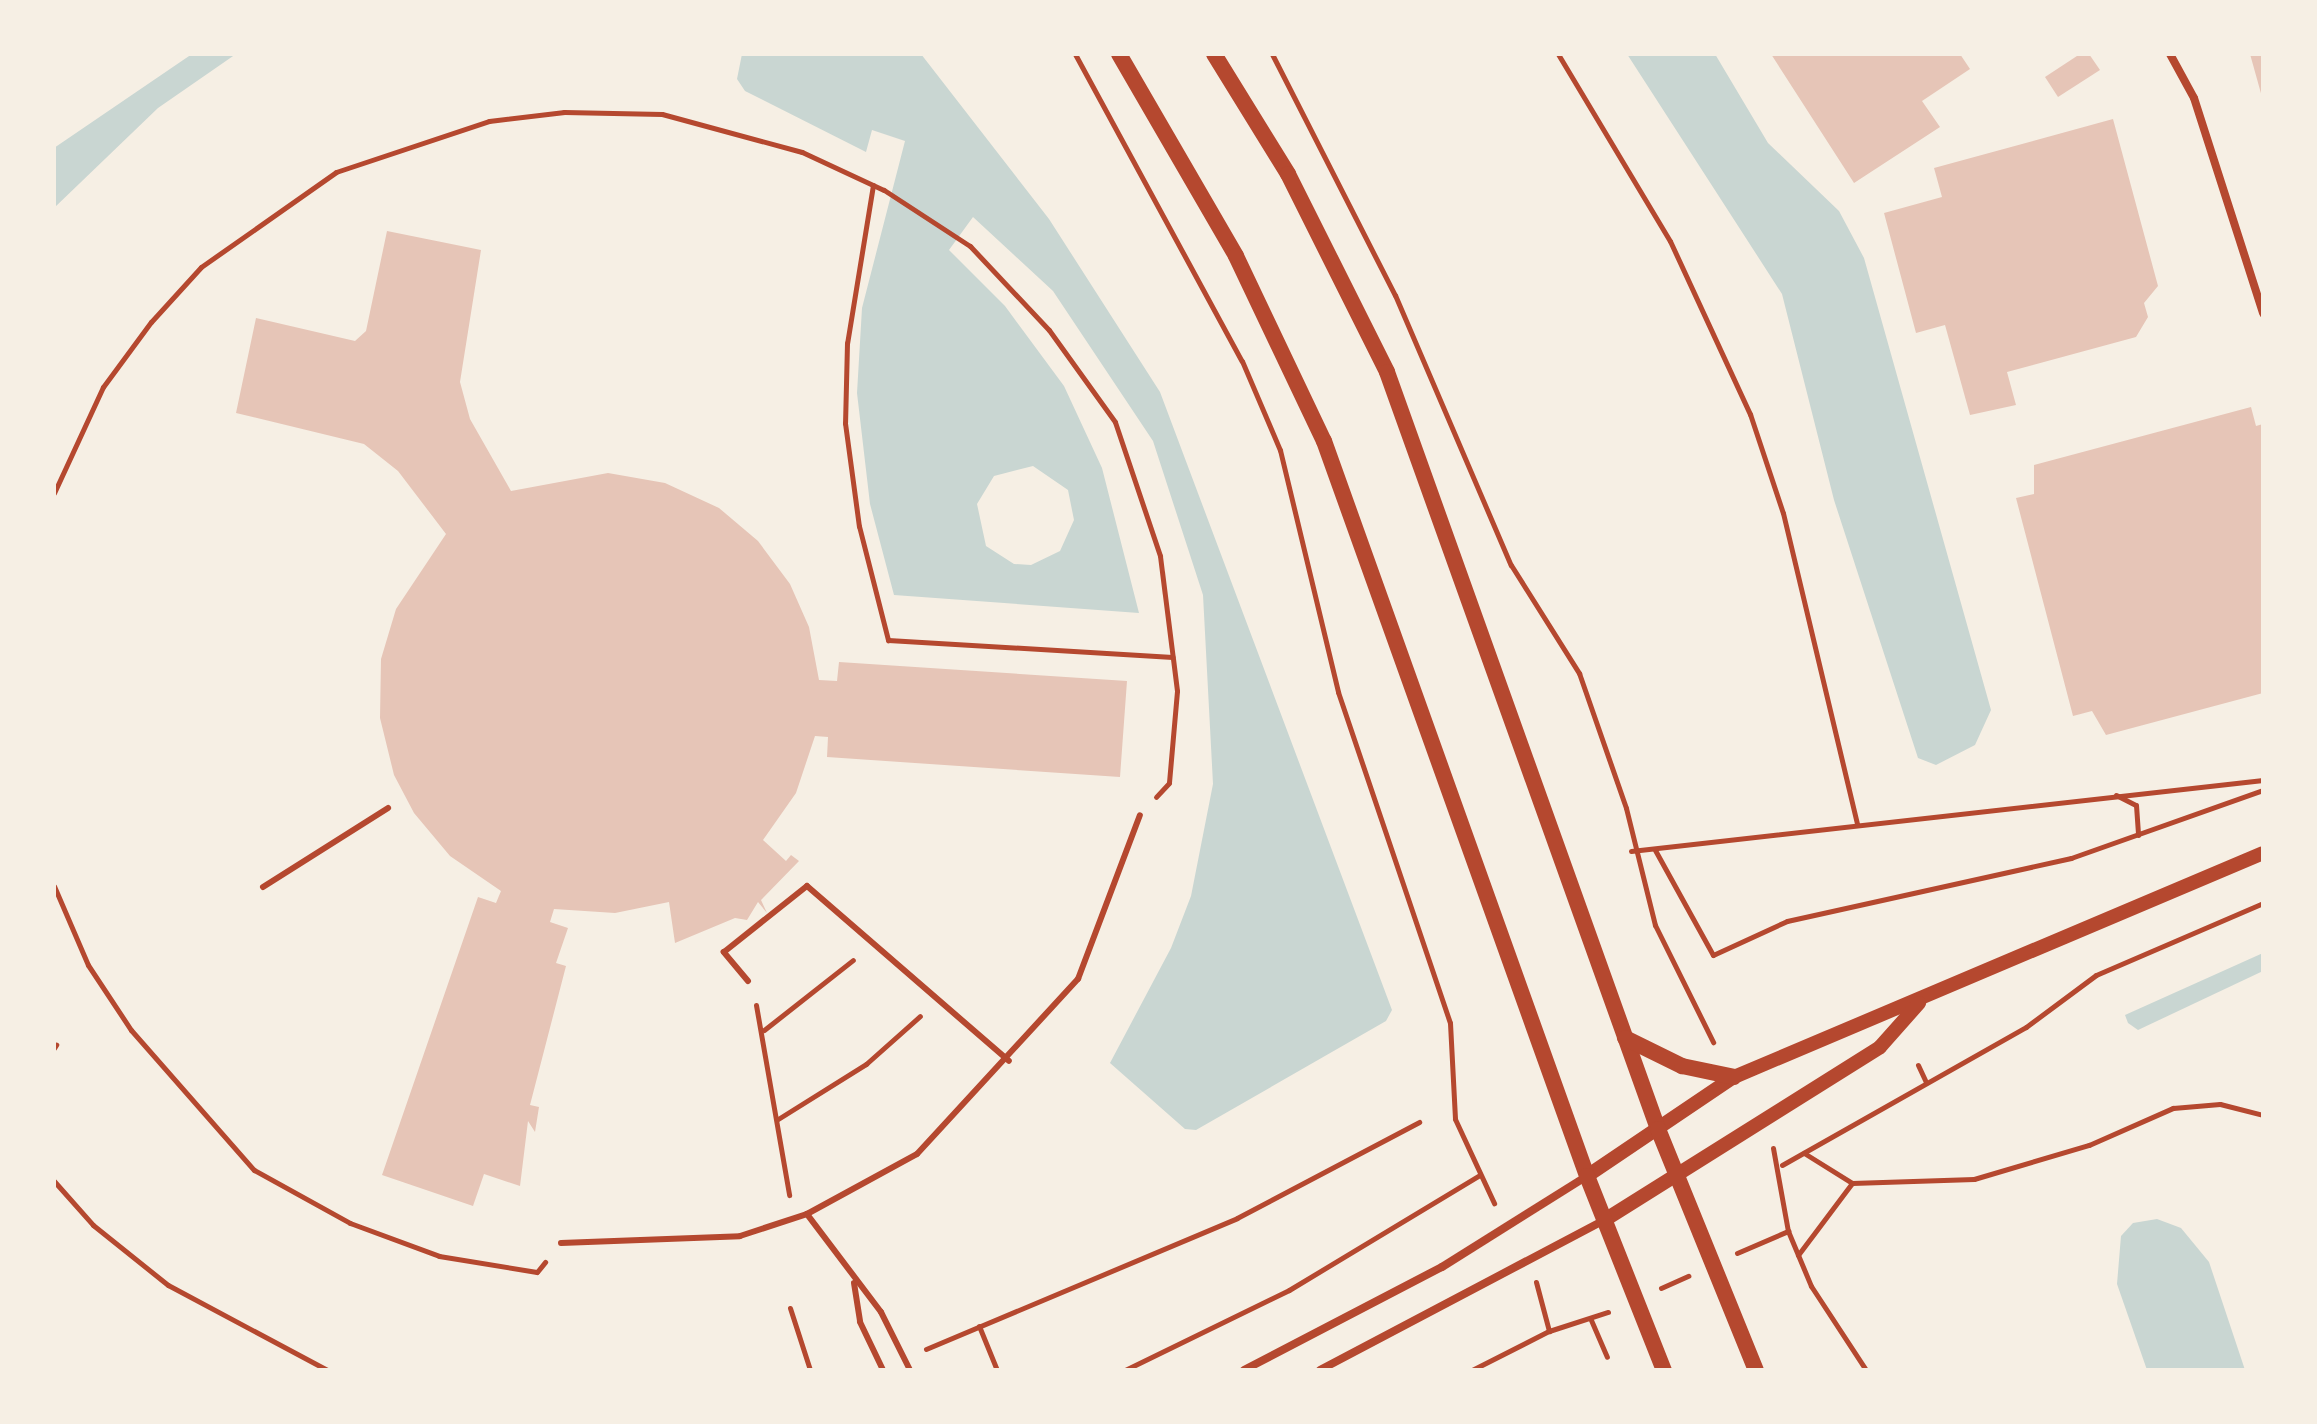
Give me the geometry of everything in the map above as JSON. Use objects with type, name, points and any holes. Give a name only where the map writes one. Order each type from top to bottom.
[{"type":"main road","points":[[1119,54],[1236,256],[1324,441],[1603,1221],[1664,1370]]},
{"type":"main road","points":[[1214,54],[1288,174],[1387,372],[1658,1129],[1756,1370]]},
{"type":"main road","points":[[1625,1038],[1682,1066],[1734,1077]]},
{"type":"street","points":[[2170,54],[2194,98],[2263,313]]},
{"type":"street","points":[[1244,1370],[1442,1267],[1587,1176],[1734,1077],[1865,1016],[1920,1003],[2263,853]]},
{"type":"street","points":[[1320,1370],[1603,1221],[1880,1047],[1920,1003]]},
{"type":"lane","points":[[263,887],[388,808]]},
{"type":"lane","points":[[561,1243],[740,1236],[807,1214],[917,1154],[1009,1061],[1078,979],[1140,815]]},
{"type":"lane","points":[[748,981],[724,952],[807,886],[1009,1061]]},
{"type":"lane","points":[[807,1214],[854,1283],[881,1312],[910,1370]]},
{"type":"lane","points":[[854,1283],[860,1322],[883,1370]]},
{"type":"path","points":[[1075,54],[1242,361],[1280,450],[1338,692],[1450,1023],[1455,1119],[1480,1175],[1289,1290],[1125,1370]]},
{"type":"path","points":[[1272,54],[1395,295],[1511,565],[1579,673],[1626,808],[1631,851],[1655,925],[1734,1077]]},
{"type":"path","points":[[1558,54],[1670,241],[1750,414],[1783,513],[1857,824]]},
{"type":"path","points":[[54,493],[103,387],[201,267],[336,172],[409,143],[489,121],[648,113],[802,152],[884,190],[970,246],[1049,330],[1115,422],[1160,556],[1172,657],[1169,783],[1140,815]]},
{"type":"path","points":[[873,185],[849,327],[845,423],[859,526],[888,640],[1172,657]]},
{"type":"path","points":[[1631,851],[2115,794],[2263,780]]},
{"type":"path","points":[[1655,850],[1713,955],[1787,921],[1861,900],[1996,875],[2137,836],[2263,790]]},
{"type":"path","points":[[2115,794],[2136,805],[2137,836]]},
{"type":"path","points":[[54,886],[88,965],[131,1030],[254,1170],[350,1223],[439,1256],[537,1272],[561,1243]]},
{"type":"path","points":[[1866,1370],[1798,1255],[1788,1231],[1782,1165],[2026,1027],[2096,975],[2263,903]]},
{"type":"path","points":[[763,1030],[873,943]]},
{"type":"path","points":[[778,1119],[866,1064],[937,998]]},
{"type":"path","points":[[762,1020],[790,1197],[807,1214]]},
{"type":"path","points":[[1918,1065],[1926,1082]]},
{"type":"path","points":[[1803,1152],[1852,1183],[1974,1179],[2089,1145],[2173,1108],[2220,1104],[2263,1115]]},
{"type":"path","points":[[904,1358],[1237,1218],[1419,1122]]},
{"type":"path","points":[[54,1181],[93,1225],[168,1285],[327,1370]]},
{"type":"path","points":[[1798,1255],[1852,1183]]},
{"type":"path","points":[[1472,1370],[1549,1331],[1591,1320],[1788,1231]]},
{"type":"path","points":[[790,1308],[810,1370]]},
{"type":"path","points":[[1591,1320],[1607,1357]]},
{"type":"path","points":[[979,1326],[997,1370]]},
{"type":"shaded area","points":[[192,54],[236,54],[158,108],[54,208],[54,148]]},
{"type":"shaded area","points":[[742,54],[921,54],[1049,219],[1160,392],[1392,1010],[1386,1021],[1196,1130],[1185,1129],[1110,1063],[1171,948],[1191,896],[1213,784],[1203,595],[1153,441],[1053,291],[973,217],[949,250],[1005,306],[1064,386],[1102,468],[1139,613],[894,595],[870,504],[857,393],[862,308],[905,141],[872,130],[866,152],[745,91],[737,79]],"holes":[[[1033,466],[1068,490],[1074,520],[1060,551],[1031,565],[1014,564],[986,546],[977,504],[994,476]]]},
{"type":"shaded area","points":[[1627,54],[1715,54],[1768,143],[1839,211],[1864,258],[1991,710],[1975,745],[1936,765],[1918,758],[1834,500],[1782,294]]},
{"type":"shaded area","points":[[2263,953],[2263,971],[2138,1030],[2128,1023],[2125,1015]]},
{"type":"shaded area","points":[[2157,1219],[2181,1228],[2209,1262],[2245,1370],[2147,1370],[2117,1284],[2121,1236],[2133,1223]]},
{"type":"building","points":[[1771,54],[1960,54],[1970,69],[1922,101],[1940,127],[1854,183]]},
{"type":"building","points":[[2080,54],[2089,54],[2100,70],[2058,97],[2045,77]]},
{"type":"building","points":[[2250,54],[2263,54],[2263,97],[2262,97]]},
{"type":"building","points":[[2113,119],[2158,286],[2144,303],[2148,317],[2136,337],[2007,372],[2016,405],[1970,415],[1945,325],[1916,333],[1884,213],[1942,197],[1934,168]]},
{"type":"building","points":[[387,231],[481,250],[460,382],[470,419],[511,491],[608,473],[665,483],[719,508],[758,541],[790,584],[809,627],[819,680],[837,681],[839,662],[1127,681],[1120,777],[827,757],[828,737],[815,736],[796,793],[763,840],[786,861],[791,855],[799,861],[761,900],[767,913],[758,902],[747,920],[735,918],[675,943],[669,902],[615,913],[554,909],[550,922],[568,928],[556,963],[566,966],[530,1105],[539,1107],[535,1132],[528,1121],[520,1186],[484,1174],[473,1206],[382,1175],[478,897],[496,903],[501,891],[450,856],[414,813],[394,775],[380,718],[381,659],[396,609],[446,534],[398,471],[364,444],[236,413],[256,318],[355,341],[366,331]]},
{"type":"building","points":[[2251,407],[2256,426],[2263,424],[2263,693],[2106,735],[2092,711],[2073,716],[2016,498],[2034,494],[2034,465]]}]
